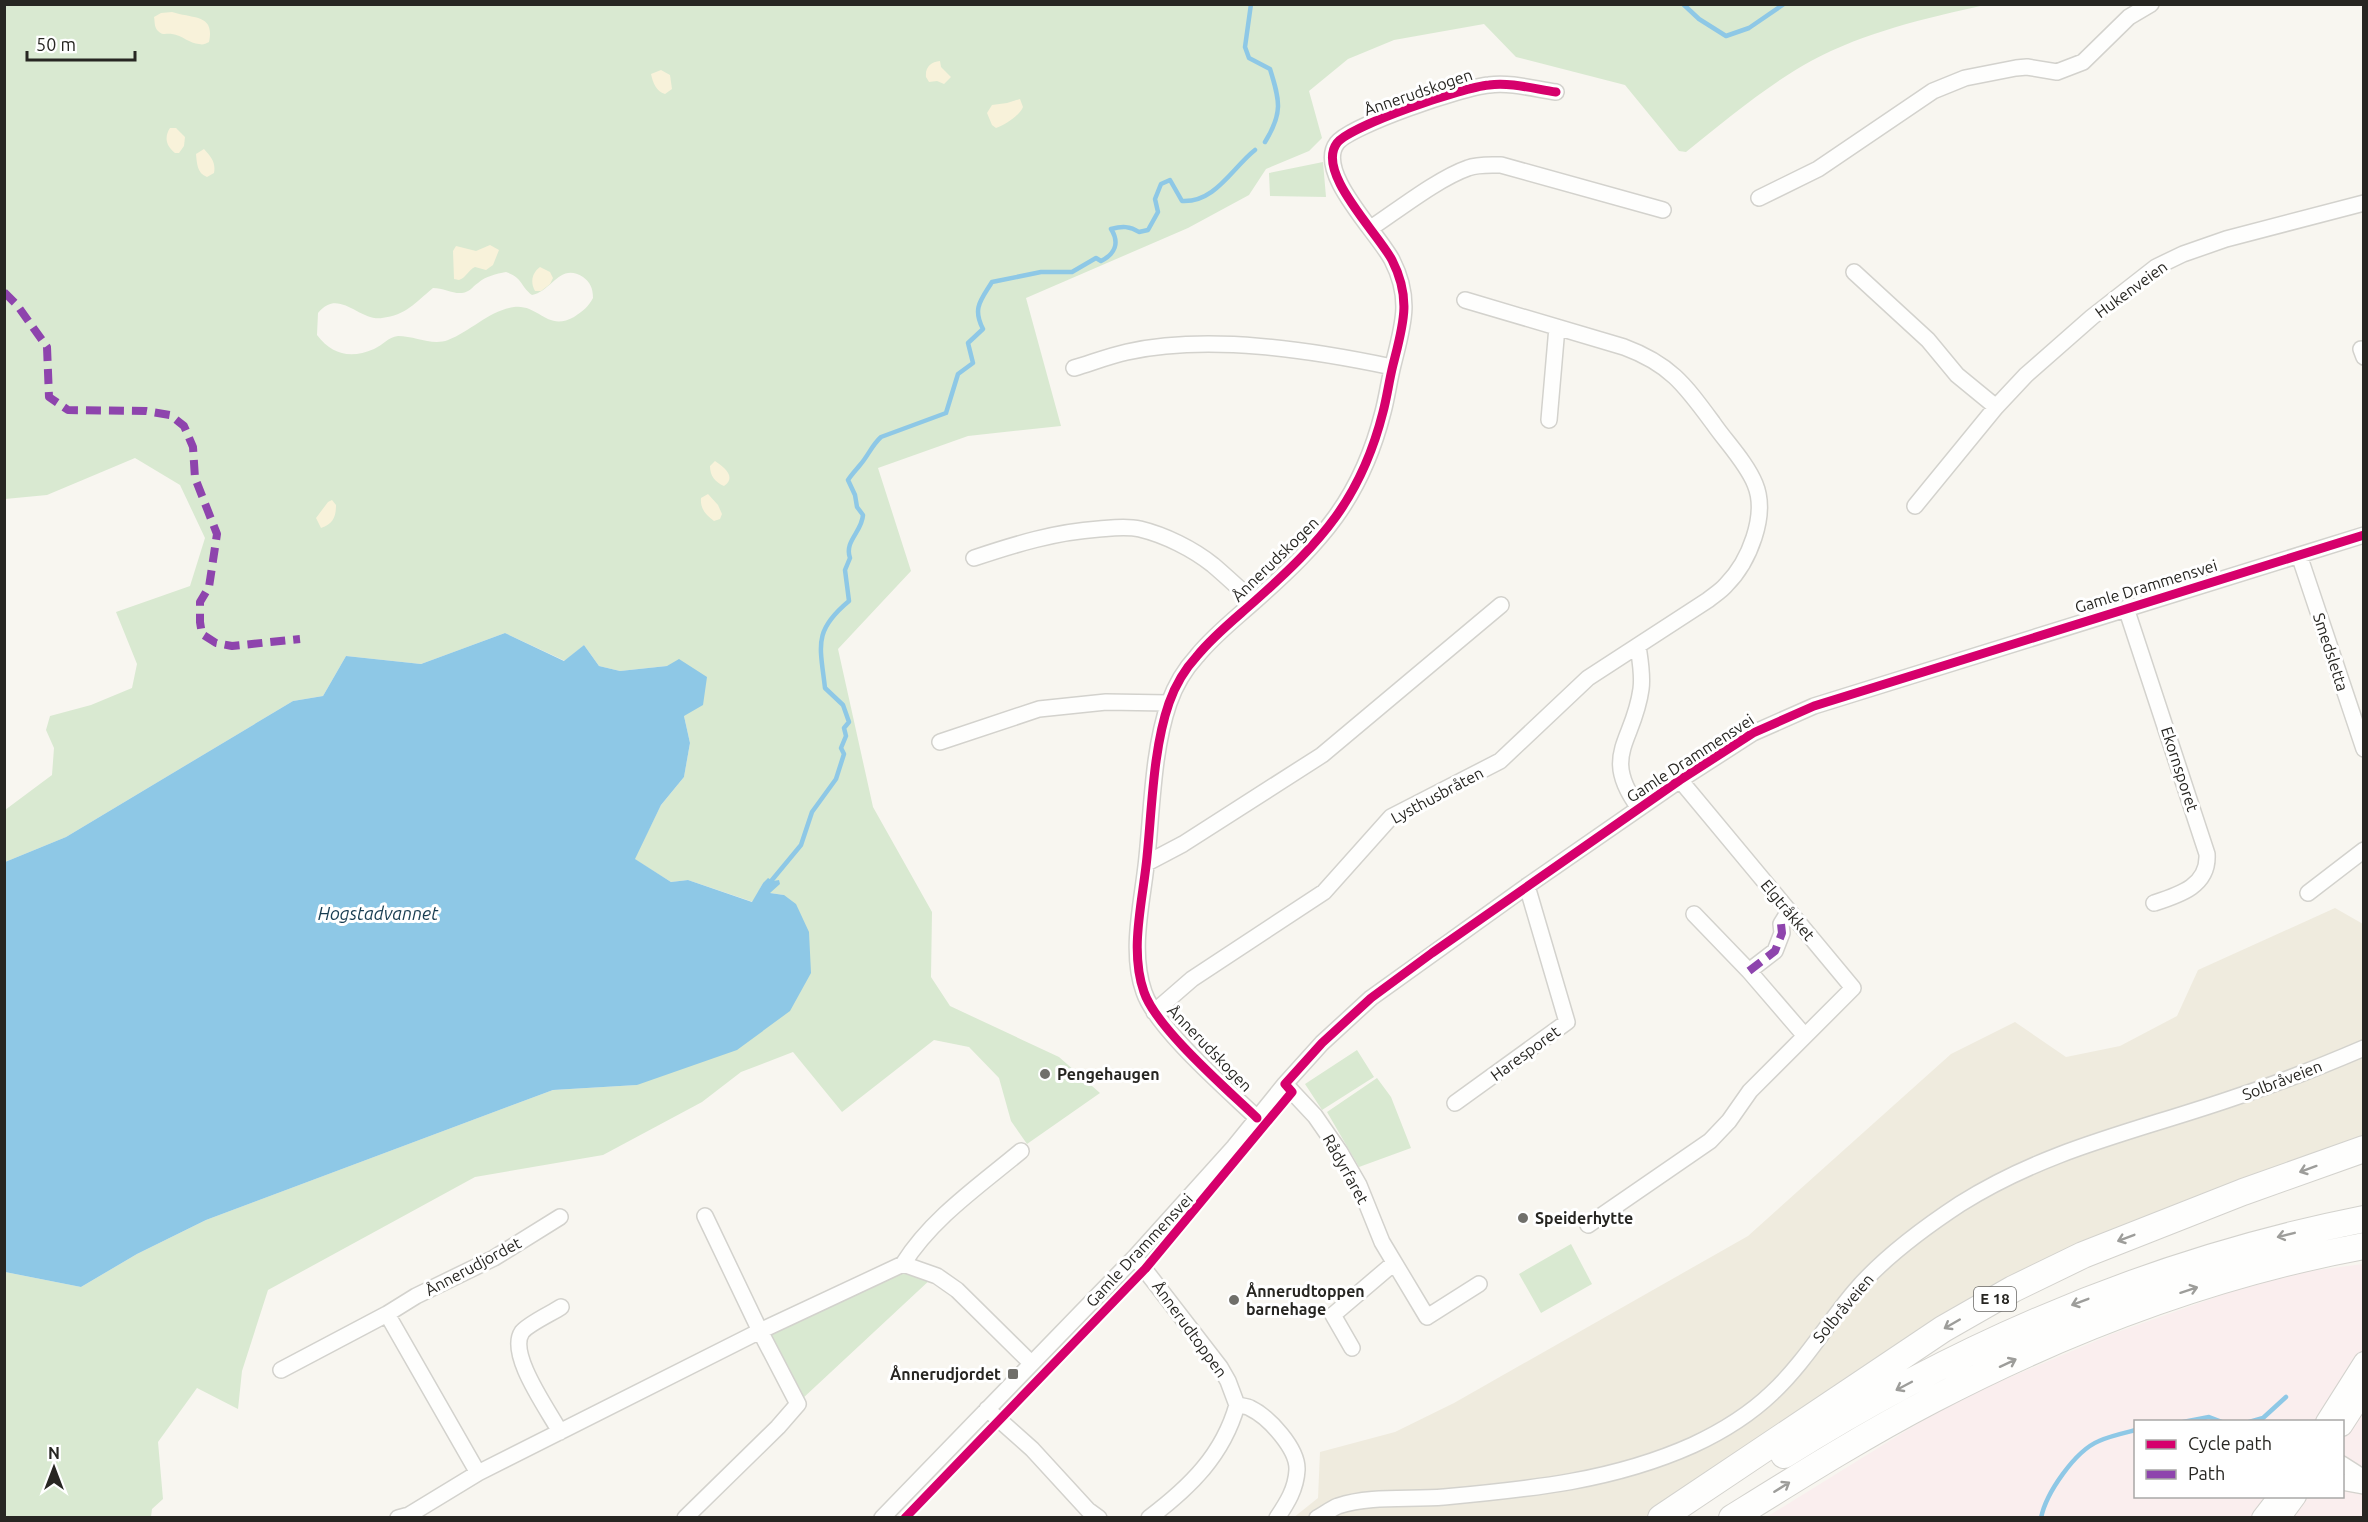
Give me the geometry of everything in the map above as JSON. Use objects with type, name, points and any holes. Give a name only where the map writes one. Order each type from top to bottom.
[{"type":"highway","name":"E 18","points":[[1661,1518],[1943,1329],[2013,1289],[2082,1255],[2243,1192],[2364,1149]]},
{"type":"highway","name":"E 18","points":[[1685,1518],[1802,1444],[1901,1387],[2064,1308],[2207,1257],[2288,1235],[2364,1219]]},
{"type":"highway","points":[[1732,1518],[1814,1467],[1931,1400],[2071,1335],[2168,1297],[2217,1281],[2304,1258],[2364,1246]]},
{"type":"main road","points":[[2327,1420],[2364,1362]]},
{"type":"main road","points":[[2344,1424],[2364,1392]]},
{"type":"main road","points":[[2262,1518],[2277,1498]]},
{"type":"main road","points":[[2280,1518],[2295,1498]]},
{"type":"street","points":[[1758,198],[1818,169],[1918,100],[1949,83],[2016,68],[2046,72],[2067,70],[2083,62],[2129,17],[2151,4]]},
{"type":"street","name":"Ånnerudskogen","points":[[1257,1118],[1182,1043],[1154,1012],[1144,993],[1138,957],[1155,780],[1169,703],[1180,679],[1196,657],[1310,550],[1346,505],[1358,482],[1383,414],[1404,320],[1404,295],[1391,259],[1348,198],[1335,174],[1332,158],[1335,146],[1342,138],[1380,120],[1458,91],[1491,84],[1556,92]]},
{"type":"street","points":[[1371,228],[1467,168],[1485,165],[1501,165],[1663,210]]},
{"type":"street","name":"Hukenveien","points":[[1915,507],[1996,407],[2026,375],[2084,324],[2156,267],[2183,254],[2226,239],[2364,203]]},
{"type":"street","points":[[1854,272],[1928,340],[1958,375],[1996,407]]},
{"type":"street","name":"Lysthusbråten","points":[[1154,1012],[1192,980],[1324,892],[1391,817],[1500,761],[1588,678],[1708,600],[1726,585],[1739,568],[1753,540],[1759,507],[1756,484],[1699,405],[1665,366],[1624,347],[1465,300]]},
{"type":"street","points":[[1549,420],[1557,327]]},
{"type":"street","points":[[1074,368],[1127,352],[1208,345],[1257,346],[1328,355],[1392,367]]},
{"type":"street","name":"Ånnerudskogen","points":[[974,558],[1053,534],[1120,527],[1139,529],[1161,536],[1198,555],[1212,564],[1254,602]]},
{"type":"street","name":"Gamle Drammensvei","points":[[882,1518],[1135,1257],[1234,1147],[1322,1043],[1371,998],[1680,780],[1753,734],[1814,706],[2364,535]]},
{"type":"street","name":"Smedsletta","points":[[2299,555],[2364,749]]},
{"type":"street","points":[[1147,863],[1191,839],[1322,755],[1501,605]]},
{"type":"street","name":"Ekornsporet","points":[[2126,608],[2207,854],[2208,864],[2193,887],[2179,895],[2154,903]]},
{"type":"street","points":[[1638,646],[1642,688],[1620,757],[1621,778],[1639,808]]},
{"type":"street","points":[[940,742],[1039,709],[1106,702],[1169,703]]},
{"type":"street","name":"Elgtråkket","points":[[1588,1225],[1710,1141],[1730,1121],[1750,1091],[1853,988],[1680,780]]},
{"type":"street","points":[[2308,893],[2364,850]]},
{"type":"street","name":"Haresporet","points":[[1455,1103],[1567,1022],[1527,886]]},
{"type":"street","points":[[1749,971],[1775,951],[1782,933],[1781,924],[1789,911]]},
{"type":"street","points":[[1694,914],[1749,971],[1805,1036]]},
{"type":"street","name":"Solbråveien","points":[[1317,1518],[1337,1506],[1371,1500],[1441,1497],[1582,1480],[1630,1469],[1694,1444],[1749,1413],[1772,1393],[1856,1290],[1878,1267],[1912,1238],[1959,1205],[2042,1160],[2104,1137],[2236,1097],[2364,1048]]},
{"type":"street","name":"Rådyrfaret","points":[[1285,1084],[1315,1116],[1340,1152],[1359,1185],[1382,1242],[1427,1317],[1479,1284]]},
{"type":"street","points":[[398,1518],[409,1515],[478,1473],[760,1331],[903,1264],[915,1245],[944,1215],[1021,1151]]},
{"type":"street","points":[[685,1518],[778,1427],[798,1404],[705,1216]]},
{"type":"street","name":"Ånnerudjordet","points":[[281,1370],[387,1314],[416,1296],[494,1258],[560,1217]]},
{"type":"street","name":"Ånnerudtoppen","points":[[1135,1257],[1220,1367],[1228,1381],[1236,1405]]},
{"type":"street","points":[[1352,1348],[1333,1315],[1394,1263]]},
{"type":"street","points":[[903,1264],[937,1276],[957,1290],[1031,1363]]},
{"type":"street","points":[[560,1432],[520,1360],[517,1346],[522,1332],[561,1307]]},
{"type":"street","points":[[387,1314],[478,1473]]},
{"type":"street","points":[[1149,1518],[1179,1494],[1217,1452],[1231,1427],[1236,1405],[1250,1408],[1276,1428],[1291,1448],[1297,1468],[1295,1483],[1288,1502],[1277,1518]]},
{"type":"street","points":[[987,1409],[1032,1449],[1088,1510],[1099,1518]]},
{"type":"street","points":[[2344,1465],[2364,1478]]},
{"type":"street","points":[[2344,1482],[2364,1486]]},
{"type":"shaded area","points":[[2335,908],[2363,924],[2363,1139],[2074,1248],[1647,1517],[1293,1518],[1318,1498],[1320,1452],[1395,1432],[1454,1403],[1748,1236],[1951,1054],[2015,1022],[2066,1057],[2120,1046],[2177,1016],[2198,970]]},
{"type":"shaded area","points":[[2363,1264],[2363,1517],[1765,1518],[1954,1401],[2112,1334],[2278,1275]]},
{"type":"green space","points":[[5,5],[1985,5],[1874,34],[1811,61],[1778,81],[1686,152],[1679,151],[1625,85],[1516,57],[1484,24],[1394,40],[1348,59],[1309,91],[1322,138],[1309,151],[1266,169],[1249,195],[1188,228],[1026,298],[1061,426],[968,436],[878,468],[911,571],[838,649],[873,807],[932,912],[931,977],[950,1006],[1059,1057],[1100,1093],[1027,1144],[1011,1121],[999,1078],[969,1047],[934,1040],[842,1112],[793,1052],[741,1072],[702,1102],[603,1155],[475,1177],[268,1290],[242,1371],[238,1409],[197,1388],[158,1442],[163,1499],[152,1509],[151,1517],[5,1517],[5,1272],[81,1287],[137,1254],[206,1220],[553,1090],[637,1085],[784,895],[770,893],[763,883],[753,902],[688,880],[671,882],[634,859],[661,805],[684,777],[690,743],[684,716],[667,666],[620,671],[599,666],[584,645],[565,661],[505,633],[421,664],[346,656],[323,696],[293,701],[66,837],[5,862],[5,810],[52,775],[54,748],[46,730],[50,716],[91,705],[132,688],[137,664],[116,612],[190,586],[205,538],[180,485],[135,458],[47,495],[5,499]],"holes":[[[506,272],[512,274],[532,295],[562,275],[575,273],[589,283],[593,298],[583,311],[565,321],[550,320],[530,309],[514,307],[497,312],[442,342],[398,336],[374,349],[358,354],[336,351],[317,335],[318,313],[333,303],[341,304],[373,318],[382,318],[404,311],[433,288],[462,293],[491,276]]]},
{"type":"green space","points":[[1323,162],[1326,197],[1270,196],[1269,173]]},
{"type":"green space","points":[[1357,1050],[1374,1077],[1322,1110],[1305,1084]]},
{"type":"green space","points":[[1377,1078],[1391,1097],[1411,1148],[1359,1167],[1327,1112]]},
{"type":"green space","points":[[1571,1244],[1592,1284],[1541,1313],[1519,1274]]},
{"type":"green space","points":[[900,1260],[932,1278],[802,1399],[764,1328]]},
{"type":"sand","points":[[172,12],[206,22],[209,26],[209,42],[196,44],[176,35],[160,33],[156,28],[154,17],[161,13]]},
{"type":"sand","points":[[940,61],[941,67],[951,77],[944,84],[937,81],[929,82],[926,77],[928,68],[931,64]]},
{"type":"sand","points":[[661,70],[670,75],[672,89],[665,94],[655,86],[651,74]]},
{"type":"sand","points":[[1020,99],[1023,107],[1016,116],[996,128],[992,125],[987,113],[992,105]]},
{"type":"sand","points":[[170,128],[176,128],[185,137],[184,146],[179,153],[175,153],[168,144],[167,135]]},
{"type":"sand","points":[[204,149],[214,163],[214,173],[207,177],[199,171],[196,158],[196,154]]},
{"type":"sand","points":[[490,245],[499,250],[493,265],[486,270],[475,267],[462,279],[454,279],[453,251],[456,246],[476,251]]},
{"type":"sand","points":[[540,267],[550,272],[553,278],[550,284],[541,291],[535,291],[533,278]]},
{"type":"sand","points":[[715,461],[728,472],[728,483],[724,486],[712,476],[710,466]]},
{"type":"sand","points":[[708,494],[718,505],[722,514],[720,519],[714,521],[703,509],[701,498]]},
{"type":"sand","points":[[332,500],[336,505],[334,516],[331,522],[321,528],[316,518]]},
{"type":"water","name":"Hogstadvannet","points":[[505,633],[564,661],[584,645],[599,666],[620,671],[667,666],[679,659],[707,677],[703,705],[684,716],[690,743],[684,777],[661,805],[635,859],[671,882],[688,880],[752,902],[768,878],[773,881],[779,880],[780,884],[770,893],[784,895],[796,904],[809,932],[811,973],[790,1011],[737,1050],[637,1085],[553,1090],[206,1220],[137,1254],[81,1287],[5,1272],[5,862],[66,837],[293,701],[323,696],[346,656],[421,664]]},
{"type":"waterway","points":[[1251,4],[1245,47],[1249,58],[1270,69],[1278,99],[1275,123],[1265,142]]},
{"type":"waterway","points":[[1683,4],[1699,19],[1726,36],[1749,28],[1784,4]]},
{"type":"waterway","points":[[772,880],[801,845],[812,812],[836,779],[844,754],[841,748],[846,736],[844,728],[849,722],[843,705],[825,688],[821,649],[824,630],[829,621],[849,601],[845,570],[850,558],[849,546],[863,515],[857,507],[855,495],[848,480],[881,437],[946,413],[958,374],[973,363],[968,343],[983,329],[978,315],[979,304],[992,282],[1041,272],[1072,272],[1096,258],[1101,261],[1115,248],[1114,234],[1111,229],[1126,227],[1139,232],[1148,230],[1158,212],[1155,199],[1161,184],[1170,180],[1182,201],[1194,200],[1214,190],[1255,150]]},
{"type":"waterway","points":[[2256,1420],[2263,1418],[2286,1397]]},
{"type":"waterway","points":[[2193,1420],[2209,1417],[2217,1420]]},
{"type":"waterway","points":[[2041,1518],[2055,1485],[2071,1463],[2099,1441],[2134,1430]]},
{"type":"marked path","points":[[4,292],[17,305],[47,347],[49,397],[68,410],[146,411],[170,415],[184,426],[193,447],[195,478],[217,534],[209,587],[200,602],[202,634],[216,643],[232,646],[300,639]]},
{"type":"marked path","points":[[1749,971],[1775,951],[1782,933],[1781,924],[1789,911]]},
{"type":"cycle path","points":[[1257,1118],[1177,1040],[1151,1007],[1140,976],[1138,925],[1156,759],[1169,703],[1184,672],[1204,648],[1279,579],[1336,517],[1363,470],[1374,443],[1400,337],[1404,300],[1402,287],[1392,260],[1351,202],[1334,170],[1332,155],[1337,143],[1347,135],[1385,117],[1476,87],[1505,84],[1556,92]]},
{"type":"cycle path","points":[[905,1518],[1145,1269],[1292,1092],[1285,1084],[1322,1043],[1371,998],[1432,953],[1680,780],[1753,733],[1814,706],[2364,535]]},
{"type":"place","name":"Pengehaugen","points":[[1045,1074]]},
{"type":"place","name":"Speiderhytte","points":[[1523,1218]]},
{"type":"place","name":"Ånnerudtoppen barnehage","points":[[1234,1300]]},
{"type":"place","name":"Ånnerudjordet","points":[[1013,1374]]}]
